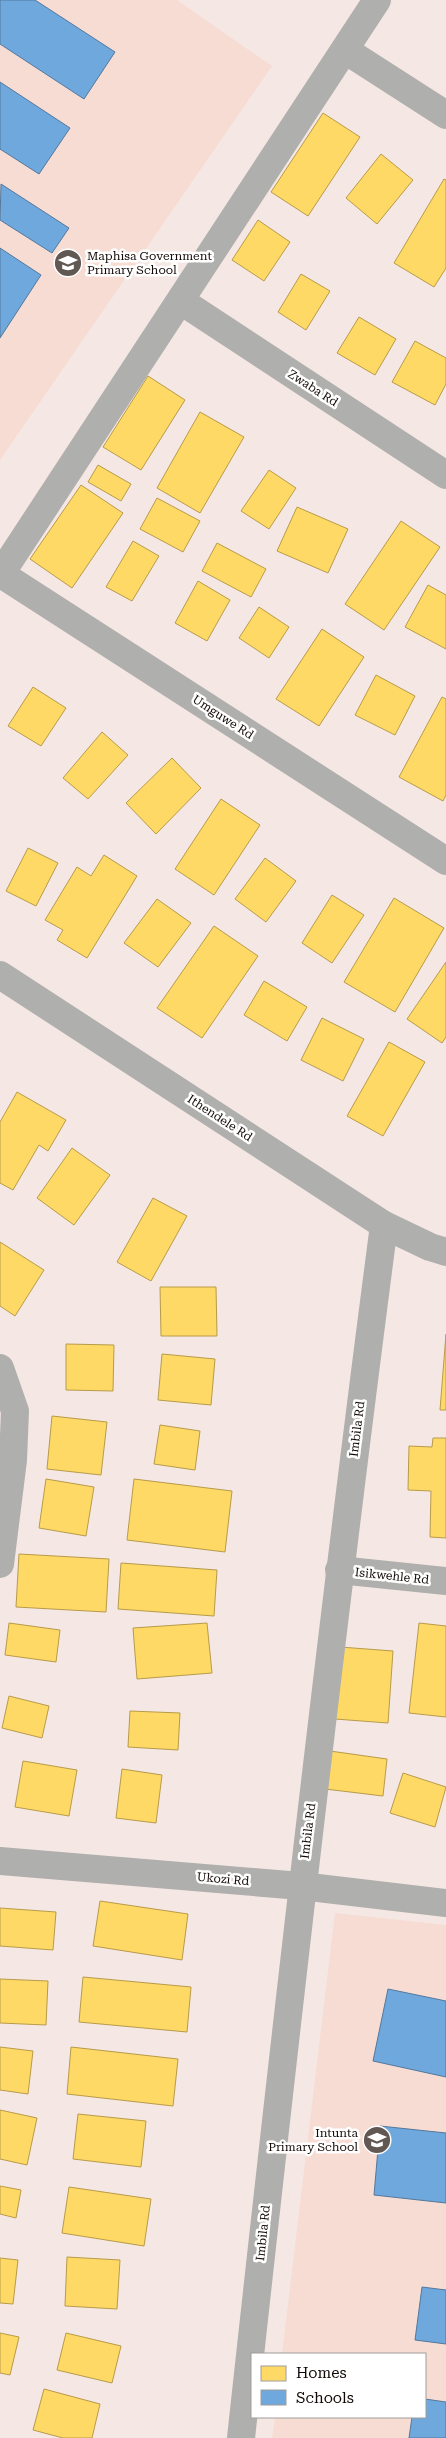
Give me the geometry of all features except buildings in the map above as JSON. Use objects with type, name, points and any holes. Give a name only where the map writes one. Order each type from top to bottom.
[{"type":"street","points":[[0,574],[377,0]]},
{"type":"street","points":[[344,50],[446,116]]},
{"type":"street","name":"Zwaba Rd","points":[[180,301],[446,475]]},
{"type":"street","name":"Umguwe Rd","points":[[0,574],[446,861]]},
{"type":"street","name":"Ithendele Rd","points":[[0,975],[384,1225],[430,1247],[446,1252]]},
{"type":"street","name":"Imbila Rd","points":[[241,2438],[339,1570],[384,1225]]},
{"type":"street","points":[[0,1368],[16,1411],[13,1460],[0,1564]]},
{"type":"street","name":"Isikwehle Rd","points":[[339,1570],[446,1581]]},
{"type":"street","name":"Ukozi Rd","points":[[0,1861],[302,1886],[446,1903]]},
{"type":"shaded area","name":"Maphisa Government Primary School","points":[[0,0],[177,0],[272,66],[0,460]]},
{"type":"shaded area","name":"Intunta Primary School","points":[[335,1913],[446,1925],[446,2438],[272,2438],[275,2418],[426,2418],[426,2353],[282,2353]]},
{"type":"place","name":"Maphisa Government Primary School","points":[[68,263]]},
{"type":"place","name":"Intunta Primary School","points":[[377,2140]]}]
